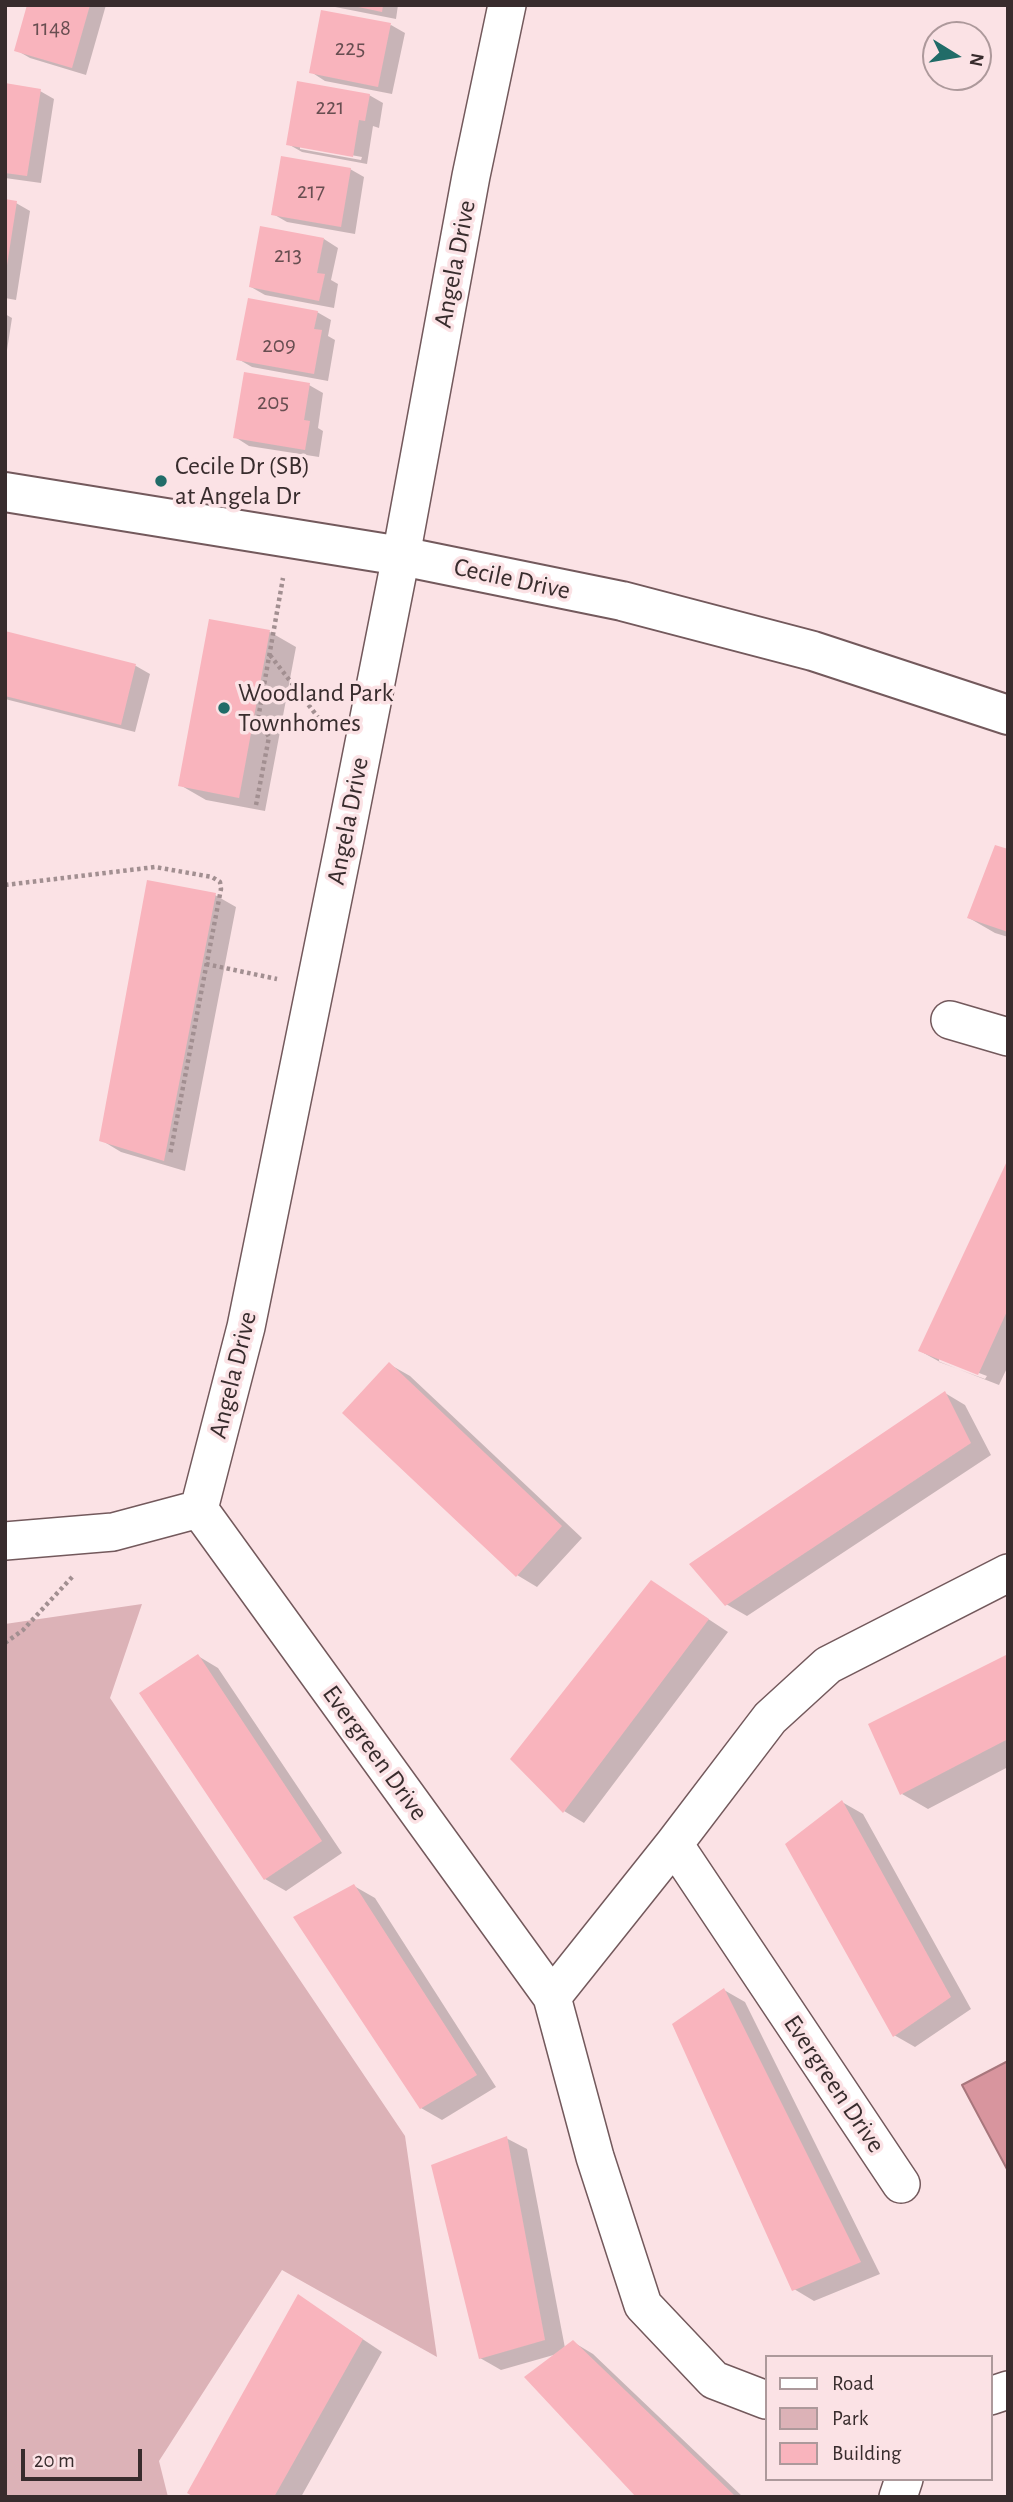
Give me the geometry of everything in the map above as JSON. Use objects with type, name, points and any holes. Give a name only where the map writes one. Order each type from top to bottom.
[{"type":"street","name":"Angela Drive","points":[[199,1509],[246,1326],[401,556],[471,176],[507,5]]},
{"type":"street","name":"Cecile Drive","points":[[5,492],[401,556],[622,601],[813,651],[1008,715]]},
{"type":"street","points":[[950,1020],[1008,1037]]},
{"type":"street","points":[[5,1541],[114,1532],[199,1509]]},
{"type":"street","name":"Evergreen Drive","points":[[199,1509],[552,1997],[595,2157],[643,2305],[714,2380],[764,2399]]},
{"type":"street","points":[[552,1997],[770,1718],[828,1665],[1008,1573]]},
{"type":"street","name":"Evergreen Drive","points":[[674,1844],[901,2184]]},
{"type":"path","points":[[256,805],[269,737],[258,719],[283,578]]},
{"type":"path","points":[[270,654],[331,735]]},
{"type":"path","points":[[5,885],[155,867],[212,877],[219,882],[221,889],[170,1155]]},
{"type":"path","points":[[206,964],[281,979]]},
{"type":"path","points":[[5,1643],[23,1630],[114,1532]]},
{"type":"green space","points":[[142,1604],[110,1698],[405,2136],[437,2357],[282,2270],[159,2461],[168,2497],[5,2497],[5,1624]]},
{"type":"shaded area","points":[[1008,2061],[1008,2171],[962,2085]]},
{"type":"building","points":[[27,5],[90,5],[72,68],[14,51]]},
{"type":"building","points":[[349,5],[383,5],[382,12]]},
{"type":"building","points":[[321,10],[391,23],[378,87],[309,73]]},
{"type":"building","points":[[297,81],[370,94],[365,121],[359,120],[353,157],[286,145]]},
{"type":"building","points":[[5,83],[41,89],[27,176],[5,173]]},
{"type":"building","points":[[281,156],[351,168],[341,227],[271,215]]},
{"type":"building","points":[[5,199],[17,201],[7,265],[5,265]]},
{"type":"building","points":[[260,226],[324,238],[317,273],[325,274],[319,301],[249,287]]},
{"type":"building","points":[[248,298],[318,311],[314,329],[322,330],[314,374],[236,360]]},
{"type":"building","points":[[244,372],[310,383],[304,420],[310,421],[305,450],[233,438]]},
{"type":"building","name":"Woodland Park Townhomes","points":[[209,619],[270,630],[239,798],[178,786]]},
{"type":"building","points":[[5,631],[136,664],[121,725],[5,696]]},
{"type":"building","points":[[995,845],[1008,849],[1008,932],[967,918]]},
{"type":"building","points":[[147,880],[216,893],[164,1161],[99,1141]]},
{"type":"building","points":[[1008,1159],[1008,1309],[978,1375],[918,1351]]},
{"type":"building","points":[[389,1362],[562,1526],[516,1577],[342,1413]]},
{"type":"building","points":[[945,1391],[971,1443],[725,1606],[689,1564]]},
{"type":"building","points":[[651,1580],[709,1619],[563,1813],[510,1759]]},
{"type":"building","points":[[198,1654],[322,1841],[264,1880],[139,1693]]},
{"type":"building","points":[[1008,1654],[1008,1739],[900,1795],[868,1724]]},
{"type":"building","points":[[842,1800],[951,1997],[893,2037],[785,1844]]},
{"type":"building","points":[[354,1884],[477,2075],[420,2109],[293,1917]]},
{"type":"building","points":[[724,1988],[861,2262],[792,2291],[672,2024]]},
{"type":"building","points":[[507,2136],[545,2340],[479,2359],[431,2165]]},
{"type":"building","points":[[298,2294],[363,2339],[274,2497],[194,2497],[187,2493]]},
{"type":"building","points":[[573,2340],[734,2495],[733,2497],[636,2497],[524,2377]]},
{"type":"place","name":"Cecile Dr (SB) at Angela Dr","points":[[161,481]]},
{"type":"place","name":"Woodland Park Townhomes","points":[[224,708]]}]
